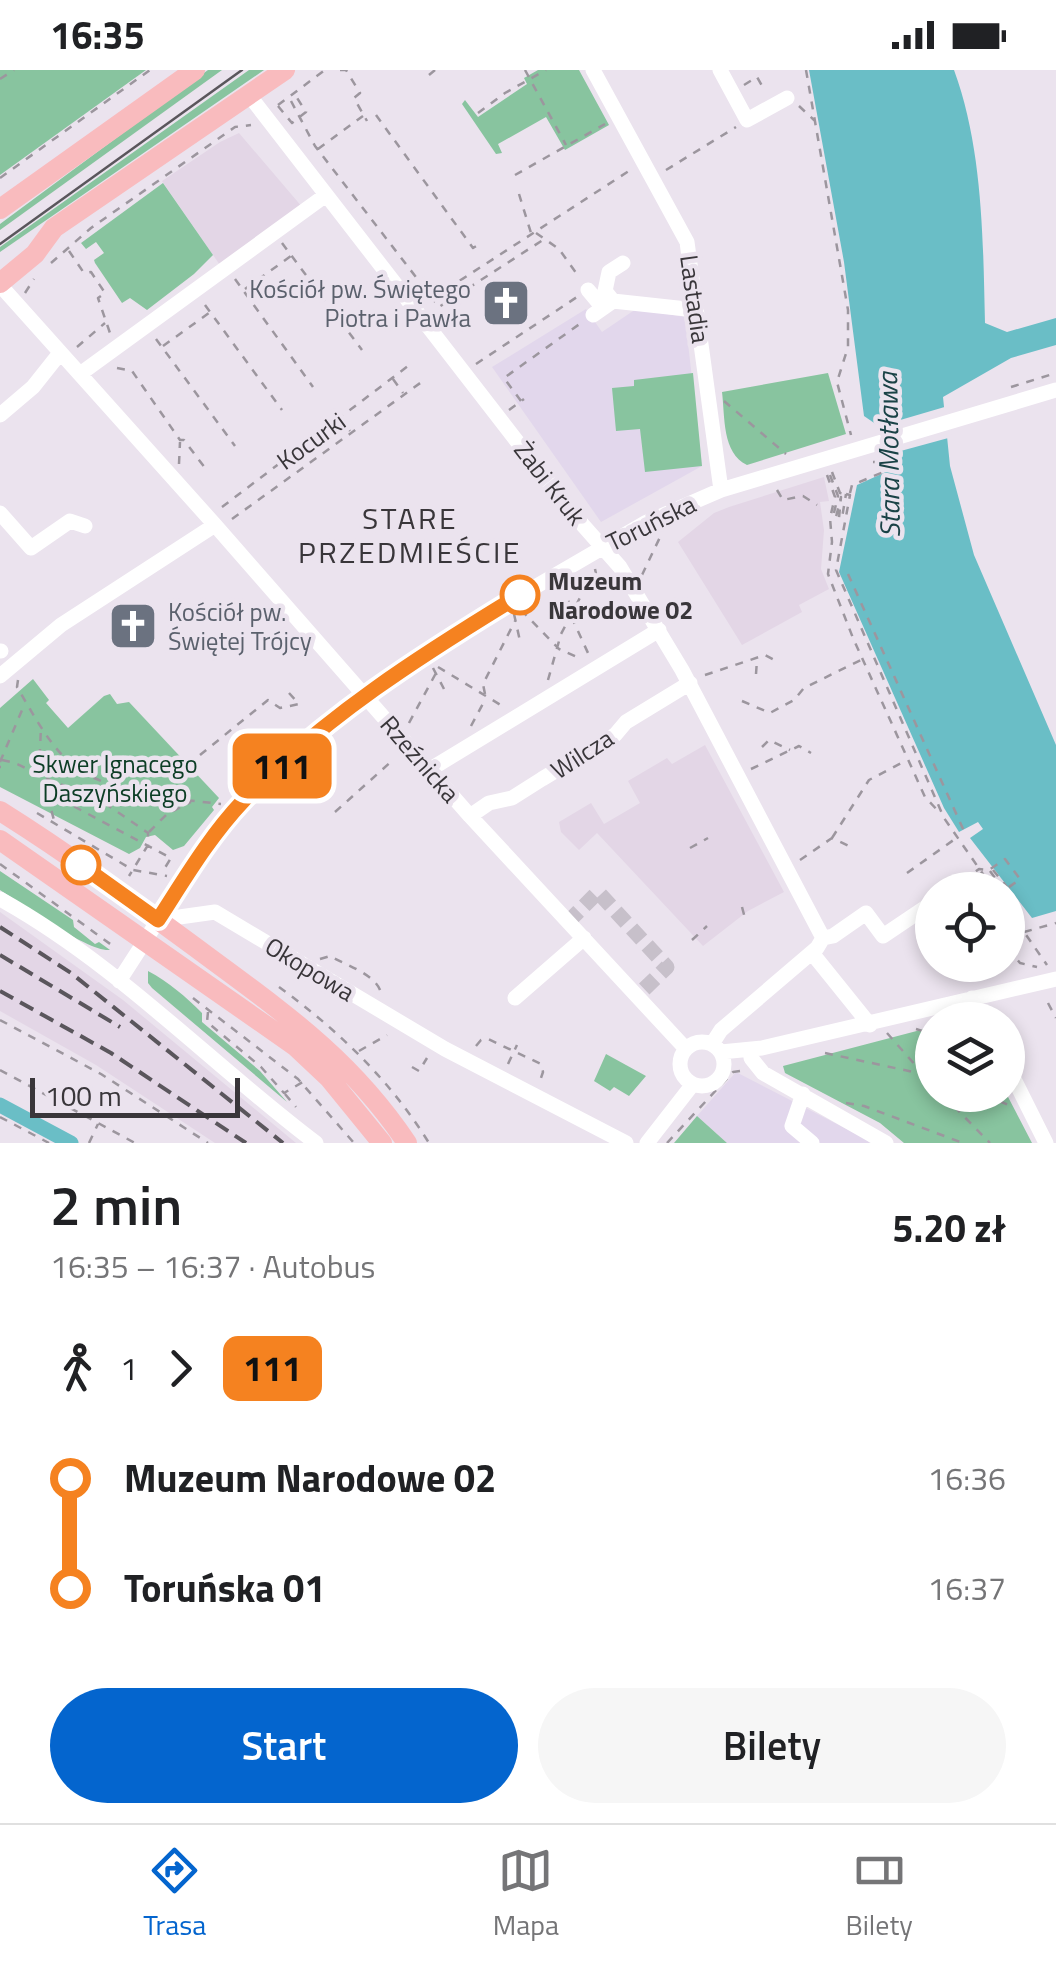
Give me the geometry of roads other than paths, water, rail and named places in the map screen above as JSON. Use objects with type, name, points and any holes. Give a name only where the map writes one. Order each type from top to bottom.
[{"type":"main road","points":[[0,209],[195,70]]},
{"type":"main road","points":[[0,266],[285,70]]},
{"type":"main road","points":[[0,284],[35,254],[54,228]]},
{"type":"main road","points":[[0,811],[305,1028],[382,1143]]},
{"type":"main road","points":[[0,840],[329,1063],[387,1114],[408,1143]]},
{"type":"street","name":"Lastadia","points":[[593,70],[687,242],[722,490]]},
{"type":"street","points":[[720,70],[747,120],[784,103]]},
{"type":"street","name":"Żabi Kruk","points":[[249,95],[574,515],[624,573],[694,680],[823,938]]},
{"type":"street","points":[[80,374],[326,195]]},
{"type":"street","points":[[603,308],[609,272],[623,263]]},
{"type":"street","name":"Rzeźnicka","points":[[0,284],[66,352],[80,374],[470,816],[686,1049]]},
{"type":"street","points":[[588,290],[603,308],[696,310]]},
{"type":"street","points":[[0,415],[66,352]]},
{"type":"street","name":"Toruńska","points":[[119,980],[224,823],[245,799],[366,696],[497,609],[602,546],[722,490],[868,452],[1056,390]]},
{"type":"street","points":[[0,513],[32,548],[70,521],[85,526]]},
{"type":"street","points":[[0,650],[6,671],[61,625],[214,524]]},
{"type":"street","points":[[429,770],[659,630]]},
{"type":"street","name":"Wilcza","points":[[470,816],[489,803],[512,798],[542,780],[694,680]]},
{"type":"street","points":[[558,758],[610,727],[626,722]]},
{"type":"street","points":[[0,899],[119,980],[316,1143]]},
{"type":"street","name":"Okopowa","points":[[158,920],[214,912],[458,1056],[626,1143]]},
{"type":"street","points":[[689,1081],[713,1084],[722,1030],[812,953],[823,938],[833,936],[866,912],[884,936],[915,914]]},
{"type":"street","points":[[515,998],[584,938]]},
{"type":"street","points":[[812,953],[875,1023]]},
{"type":"street","points":[[689,1081],[680,1060],[686,1049],[699,1042],[719,1054],[751,1059],[1052,972]]},
{"type":"street","points":[[972,998],[974,1002]]},
{"type":"street","points":[[751,1059],[764,1073],[886,1143]]},
{"type":"street","points":[[655,1140],[689,1081]]},
{"type":"street","points":[[803,1094],[792,1126],[812,1143]]},
{"type":"street","points":[[1025,1102],[1046,1143]]},
{"type":"water","points":[[809,70],[954,70],[976,163],[985,323],[1007,332],[1056,318],[1056,345],[1011,358],[943,397],[950,466],[974,555],[1056,745],[1056,911],[1032,918],[1025,909],[1025,872],[996,872],[970,838],[983,829],[978,822],[959,832],[944,808],[839,572],[857,485],[888,471],[893,460],[880,427],[864,416],[844,262]]},
{"type":"waterway","points":[[0,1105],[71,1143]]},
{"type":"tunnel","points":[[568,922],[598,892],[667,967],[637,996]]},
{"type":"tram line","points":[[0,244],[242,70]]},
{"type":"railway","points":[[0,927],[71,973],[283,1143]]},
{"type":"railway","points":[[0,955],[120,1027]]},
{"type":"railway","points":[[0,991],[111,1053],[246,1143]]},
{"type":"place","name":"Kościół pw. Świętego Piotra i Pawła","points":[[506,303]]},
{"type":"place","name":"Muzeum Narodowe 02","points":[[520,595]]},
{"type":"place","name":"Kościół pw. Świętej Trójcy","points":[[133,626]]},
{"type":"district","name":"STARE PRZEDMIEŚCIE","points":[[410,535]]},
{"type":"water label","name":"Stara Motława","points":[[888,455]]},
{"type":"park label","name":"Skwer Ignacego Daszyńskiego","points":[[115,778]]}]
